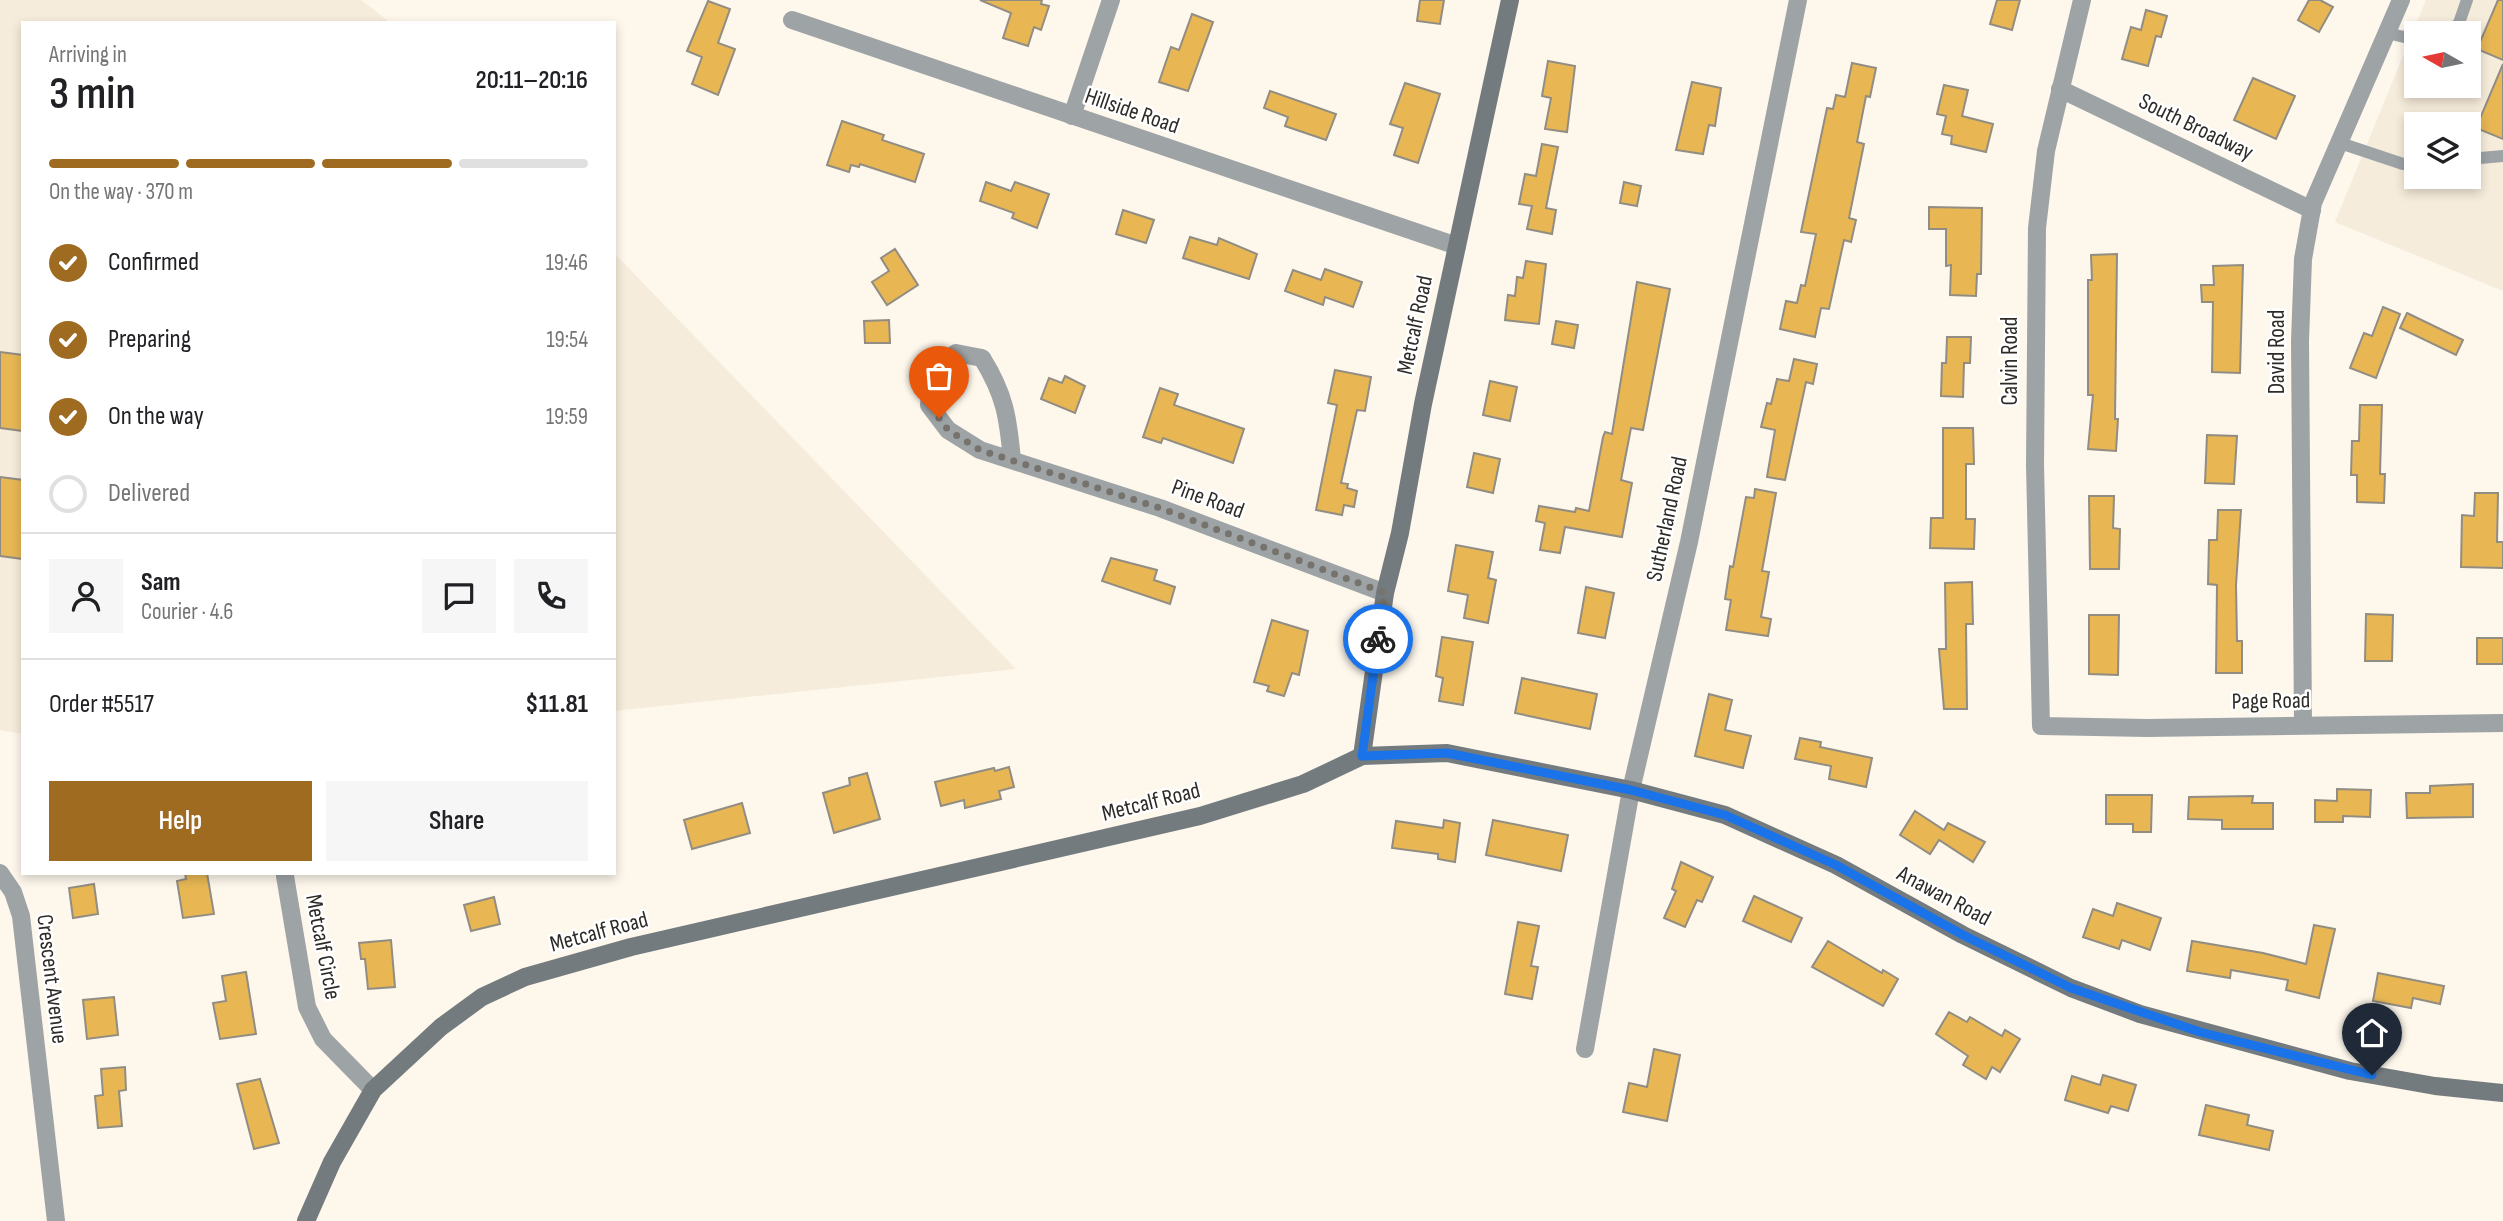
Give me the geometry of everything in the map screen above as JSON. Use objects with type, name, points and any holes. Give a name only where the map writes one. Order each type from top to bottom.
[{"type":"street","points":[[1072,117],[1111,0]]},
{"type":"street","name":"Metcalf Road","points":[[306,1221],[332,1162],[373,1090],[441,1027],[482,997],[526,977],[631,947],[1200,816],[1303,784],[1362,756],[1385,593],[1400,533],[1423,404],[1510,0]]},
{"type":"street","name":"Sutherland Road","points":[[1585,1049],[1631,790],[1689,542],[1798,0]]},
{"type":"street","name":"Calvin Road","points":[[2041,726],[2035,451],[2037,228],[2046,151],[2082,0]]},
{"type":"street","name":"David Road","points":[[2303,724],[2300,341],[2303,258],[2312,210],[2401,0]]},
{"type":"street","name":"Hillside Road","points":[[792,20],[1457,246]]},
{"type":"street","name":"South Broadway","points":[[2060,89],[2312,210]]},
{"type":"street","name":"Pine Road","points":[[1012,460],[1009,423],[1000,386],[982,358],[956,354],[932,373],[929,405],[948,430],[980,450],[1160,508],[1385,593]]},
{"type":"street","name":"Page Road","points":[[2041,726],[2147,729],[2303,724],[2503,723]]},
{"type":"street","name":"Anawan Road","points":[[1362,756],[1447,753],[1631,790],[1725,815],[1778,837],[2071,988],[2140,1014],[2350,1071],[2435,1086],[2503,1093]]},
{"type":"street","name":"Crescent Avenue","points":[[0,873],[13,892],[21,916],[56,1221]]},
{"type":"street","name":"Metcalf Circle","points":[[285,876],[307,1007],[323,1039],[373,1090]]},
{"type":"lane","points":[[2458,21],[2464,15],[2467,0]]},
{"type":"lane","points":[[2388,33],[2404,37]]},
{"type":"lane","points":[[2340,143],[2404,164]]},
{"type":"lane","points":[[2481,158],[2503,156]]},
{"type":"shaded area","points":[[0,0],[361,0],[388,21],[21,21],[21,734],[0,730]]},
{"type":"shaded area","points":[[2426,0],[2503,0],[2503,291],[2335,222],[2404,54],[2404,98],[2482,98],[2482,21],[2417,21]]},
{"type":"shaded area","points":[[616,255],[1016,669],[616,711]]},
{"type":"building","points":[[980,0],[1042,0],[1041,4],[1049,6],[1041,30],[1034,27],[1028,46],[1003,38],[1011,13]]},
{"type":"building","points":[[1420,0],[1444,0],[1440,24],[1417,21]]},
{"type":"building","points":[[1997,0],[2020,0],[2012,30],[1990,24]]},
{"type":"building","points":[[2309,0],[2320,0],[2333,7],[2319,32],[2298,20]]},
{"type":"building","points":[[2498,0],[2503,0],[2503,60],[2482,51],[2482,37]]},
{"type":"building","points":[[708,1],[730,9],[718,43],[735,49],[718,95],[692,84],[702,57],[687,51]]},
{"type":"building","points":[[2146,10],[2167,16],[2161,37],[2156,36],[2148,66],[2122,59],[2131,27],[2141,30]]},
{"type":"building","points":[[1192,14],[1213,22],[1188,91],[1159,82],[1171,47],[1179,50]]},
{"type":"building","points":[[1548,61],[1575,66],[1567,132],[1545,129],[1551,98],[1542,96]]},
{"type":"building","points":[[1852,63],[1876,68],[1870,97],[1866,96],[1857,142],[1864,144],[1849,218],[1856,220],[1851,242],[1844,240],[1829,309],[1821,308],[1815,337],[1780,329],[1786,301],[1797,303],[1801,285],[1805,286],[1816,234],[1801,232],[1827,108],[1833,109],[1836,95],[1845,97]]},
{"type":"building","points":[[2503,64],[2503,139],[2481,130],[2481,116]]},
{"type":"building","points":[[2253,78],[2295,96],[2276,139],[2234,120]]},
{"type":"building","points":[[1692,82],[1721,88],[1715,126],[1709,125],[1703,154],[1676,150]]},
{"type":"building","points":[[1405,83],[1440,94],[1418,163],[1394,155],[1403,128],[1390,124]]},
{"type":"building","points":[[1944,85],[1968,90],[1962,116],[1993,124],[1986,152],[1951,144],[1952,136],[1942,134],[1946,116],[1937,114]]},
{"type":"building","points":[[1270,91],[1336,114],[1326,140],[1285,126],[1288,117],[1264,108]]},
{"type":"building","points":[[842,121],[884,135],[882,140],[924,154],[915,182],[860,164],[859,167],[851,165],[849,172],[827,165]]},
{"type":"building","points":[[1542,144],[1558,147],[1546,208],[1556,210],[1552,234],[1527,229],[1532,206],[1519,204],[1525,174],[1536,176]]},
{"type":"building","points":[[986,182],[1011,191],[1015,182],[1049,194],[1037,228],[1012,218],[1014,213],[980,201]]},
{"type":"building","points":[[1624,182],[1641,186],[1637,206],[1620,203]]},
{"type":"building","points":[[1929,207],[1982,208],[1981,274],[1977,274],[1976,296],[1950,295],[1951,265],[1946,266],[1946,229],[1929,229]]},
{"type":"building","points":[[1123,210],[1154,220],[1146,243],[1116,234]]},
{"type":"building","points":[[1190,237],[1217,245],[1219,238],[1257,254],[1249,279],[1183,258]]},
{"type":"building","points":[[895,249],[918,285],[887,305],[872,282],[889,271],[881,258]]},
{"type":"building","points":[[2117,254],[2116,451],[2088,449],[2093,395],[2088,395],[2088,280],[2092,280],[2091,255]]},
{"type":"building","points":[[1526,261],[1546,264],[1539,324],[1505,320],[1508,295],[1515,296],[1517,277],[1523,278]]},
{"type":"building","points":[[2243,265],[2240,373],[2212,372],[2213,302],[2202,302],[2201,285],[2214,285],[2213,266]]},
{"type":"building","points":[[1325,269],[1362,282],[1353,307],[1325,297],[1323,305],[1285,291],[1293,270],[1321,280]]},
{"type":"building","points":[[1637,282],[1670,289],[1643,430],[1631,428],[1621,480],[1632,483],[1622,537],[1565,527],[1560,553],[1540,550],[1545,523],[1536,521],[1539,506],[1575,512],[1576,508],[1589,511],[1603,437],[1605,432],[1612,434]]},
{"type":"building","points":[[2383,307],[2400,314],[2376,378],[2350,368],[2364,333],[2372,336]]},
{"type":"building","points":[[2407,313],[2463,340],[2456,355],[2400,328]]},
{"type":"building","points":[[889,320],[890,343],[865,343],[864,321]]},
{"type":"building","points":[[1556,321],[1578,325],[1574,348],[1552,344]]},
{"type":"building","points":[[1947,337],[1971,337],[1970,363],[1964,363],[1963,397],[1941,396],[1942,363],[1946,363]]},
{"type":"building","points":[[0,352],[21,355],[21,431],[0,428]]},
{"type":"building","points":[[1794,359],[1817,364],[1813,384],[1806,382],[1785,480],[1767,477],[1775,430],[1761,427],[1767,403],[1771,404],[1777,379],[1789,381]]},
{"type":"building","points":[[1335,370],[1371,377],[1365,411],[1357,410],[1341,483],[1348,484],[1347,488],[1357,491],[1354,507],[1344,505],[1342,515],[1316,510],[1337,405],[1328,403]]},
{"type":"building","points":[[1065,376],[1085,386],[1075,413],[1041,399],[1049,378],[1062,383]]},
{"type":"building","points":[[1490,381],[1517,387],[1510,421],[1483,415]]},
{"type":"building","points":[[1160,388],[1178,394],[1174,405],[1244,429],[1233,463],[1163,438],[1161,443],[1143,437]]},
{"type":"building","points":[[2360,405],[2382,405],[2380,474],[2385,474],[2384,503],[2357,502],[2357,475],[2351,475],[2352,441],[2359,441]]},
{"type":"building","points":[[1943,428],[1973,428],[1974,464],[1966,464],[1966,519],[1975,519],[1974,549],[1930,548],[1931,518],[1943,518]]},
{"type":"building","points":[[2207,435],[2237,436],[2234,484],[2205,483]]},
{"type":"building","points":[[1474,453],[1500,459],[1493,493],[1467,487]]},
{"type":"building","points":[[0,477],[21,480],[21,559],[0,556]]},
{"type":"building","points":[[1755,489],[1776,493],[1762,571],[1769,572],[1761,617],[1771,619],[1768,636],[1726,630],[1731,600],[1725,599],[1730,566],[1733,567],[1746,497],[1754,498]]},
{"type":"building","points":[[2475,493],[2498,493],[2497,542],[2503,542],[2503,568],[2461,567],[2462,515],[2474,516]]},
{"type":"building","points":[[2089,496],[2114,496],[2113,528],[2120,529],[2119,569],[2090,569]]},
{"type":"building","points":[[2218,510],[2241,510],[2236,585],[2237,641],[2242,641],[2242,673],[2216,673],[2217,585],[2208,584],[2209,540],[2217,540]]},
{"type":"building","points":[[1456,545],[1493,552],[1488,578],[1496,580],[1488,623],[1464,618],[1468,595],[1448,591]]},
{"type":"building","points":[[1111,558],[1157,570],[1154,580],[1175,587],[1170,604],[1102,581]]},
{"type":"building","points":[[1972,582],[1973,624],[1966,624],[1967,709],[1944,709],[1939,649],[1946,649],[1945,583]]},
{"type":"building","points":[[1586,587],[1614,593],[1605,638],[1578,633]]},
{"type":"building","points":[[2366,614],[2393,615],[2392,661],[2365,661]]},
{"type":"building","points":[[2089,615],[2119,615],[2118,675],[2089,674]]},
{"type":"building","points":[[1272,620],[1308,631],[1299,675],[1292,673],[1284,696],[1267,691],[1269,686],[1254,682]]},
{"type":"building","points":[[1442,637],[1473,642],[1463,705],[1439,701],[1443,678],[1436,676]]},
{"type":"building","points":[[2477,638],[2503,638],[2503,664],[2477,664]]},
{"type":"building","points":[[1522,678],[1597,694],[1590,729],[1515,713]]},
{"type":"building","points":[[1709,694],[1732,700],[1725,730],[1751,736],[1743,768],[1695,756]]},
{"type":"building","points":[[1800,738],[1821,742],[1820,747],[1872,758],[1866,787],[1829,779],[1831,766],[1795,759]]},
{"type":"building","points":[[1009,767],[1014,787],[999,791],[1001,799],[965,808],[964,800],[941,806],[935,782]]},
{"type":"building","points":[[867,773],[880,819],[834,833],[823,793],[850,785],[849,778]]},
{"type":"building","points":[[2473,784],[2473,817],[2407,818],[2406,793],[2430,793],[2430,786]]},
{"type":"building","points":[[2337,789],[2371,790],[2370,817],[2343,816],[2343,822],[2315,822],[2315,800],[2337,801]]},
{"type":"building","points":[[2106,795],[2152,795],[2151,832],[2133,832],[2133,824],[2106,824]]},
{"type":"building","points":[[2253,796],[2252,803],[2273,803],[2273,829],[2222,829],[2222,820],[2188,819],[2189,797]]},
{"type":"building","points":[[742,803],[750,833],[692,849],[684,820]]},
{"type":"building","points":[[1915,811],[1944,830],[1948,823],[1985,842],[1973,862],[1939,840],[1930,854],[1900,835]]},
{"type":"building","points":[[1444,820],[1460,823],[1455,862],[1438,859],[1438,854],[1392,848],[1396,821],[1443,828]]},
{"type":"building","points":[[1493,820],[1568,835],[1561,871],[1486,855]]},
{"type":"building","points":[[1681,862],[1713,877],[1702,902],[1697,900],[1685,927],[1664,918],[1676,891],[1672,889]]},
{"type":"building","points":[[185,875],[207,875],[214,914],[183,918],[177,881],[186,879]]},
{"type":"building","points":[[94,884],[98,914],[73,918],[69,888]]},
{"type":"building","points":[[1754,896],[1802,918],[1791,942],[1743,921]]},
{"type":"building","points":[[494,897],[500,924],[471,931],[464,905]]},
{"type":"building","points":[[2117,903],[2161,918],[2150,950],[2122,940],[2119,949],[2083,937],[2093,909],[2113,916]]},
{"type":"building","points":[[1518,922],[1539,926],[1531,966],[1538,967],[1532,999],[1505,994]]},
{"type":"building","points":[[2314,925],[2335,929],[2319,998],[2286,990],[2288,980],[2231,970],[2230,978],[2187,971],[2192,941],[2263,953],[2306,964]]},
{"type":"building","points":[[391,940],[395,987],[368,989],[365,959],[361,959],[359,943]]},
{"type":"building","points":[[1828,941],[1882,973],[1883,970],[1898,979],[1883,1006],[1812,967]]},
{"type":"building","points":[[246,972],[256,1034],[220,1039],[213,1003],[226,1001],[222,976]]},
{"type":"building","points":[[2378,973],[2444,986],[2440,1004],[2413,998],[2411,1008],[2373,1001]]},
{"type":"building","points":[[114,997],[118,1035],[87,1039],[83,1000]]},
{"type":"building","points":[[1949,1012],[1967,1022],[1970,1017],[2002,1036],[2005,1030],[2020,1039],[2000,1072],[1992,1067],[1986,1079],[1963,1065],[1968,1056],[1936,1034]]},
{"type":"building","points":[[1654,1049],[1680,1055],[1667,1121],[1623,1112],[1629,1083],[1647,1087]]},
{"type":"building","points":[[125,1067],[126,1090],[119,1091],[122,1126],[98,1128],[95,1096],[103,1095],[101,1069]]},
{"type":"building","points":[[2103,1075],[2136,1085],[2128,1111],[2111,1106],[2108,1113],[2065,1100],[2072,1076],[2100,1085]]},
{"type":"building","points":[[260,1079],[279,1143],[254,1149],[237,1084]]},
{"type":"building","points":[[2206,1105],[2249,1115],[2247,1125],[2273,1131],[2269,1150],[2199,1135]]},
{"type":"way so far","points":[[939,418],[948,430],[980,450],[1160,508],[1304,560],[1385,593],[1378,639]]},
{"type":"route","points":[[1378,639],[1362,756],[1447,753],[1558,778],[1631,790],[1725,815],[1836,865],[1963,935],[2071,988],[2140,1014],[2200,1032],[2372,1075]]}]
